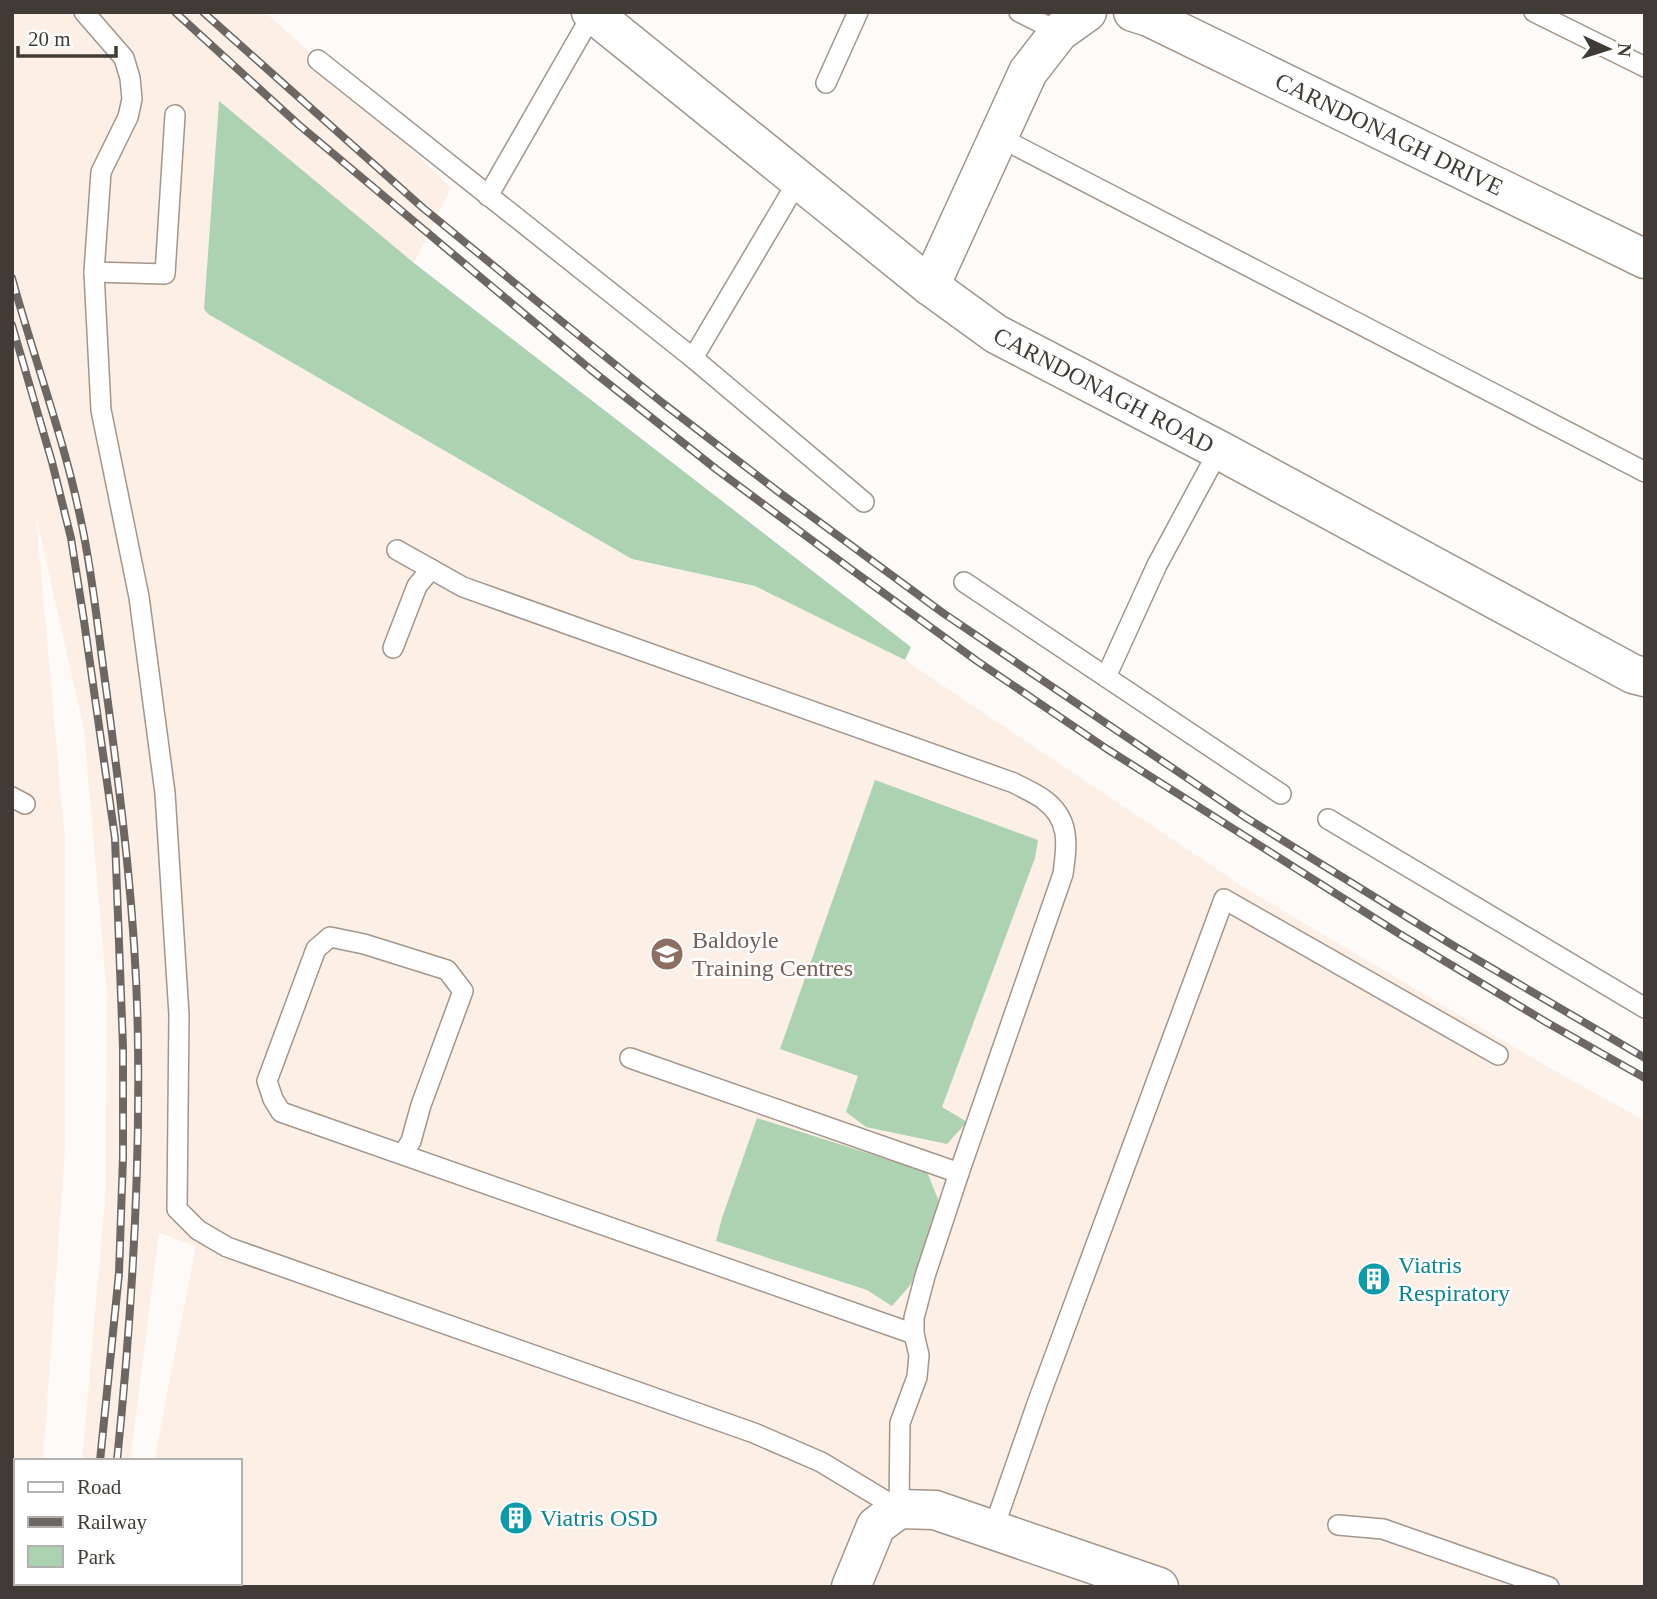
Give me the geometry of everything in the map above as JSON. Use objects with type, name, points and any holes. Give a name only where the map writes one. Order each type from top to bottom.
[{"type":"street","name":"CARNDONAGH DRIVE","points":[[1133,12],[1149,17],[1645,258]]},
{"type":"street","name":"CARNDONAGH ROAD","points":[[604,16],[930,286],[996,334],[1641,671]]},
{"type":"street","points":[[930,286],[1028,72],[1073,22]]},
{"type":"street","points":[[851,1587],[876,1526],[899,1509],[935,1510],[1159,1587]]},
{"type":"lane","points":[[84,12],[124,58],[132,99],[128,117],[101,172],[94,272],[101,410],[139,597],[164,793],[179,1015],[177,1209],[198,1230],[227,1247],[754,1433],[821,1462],[899,1509]]},
{"type":"lane","points":[[826,83],[858,12]]},
{"type":"lane","points":[[1019,12],[1073,22]]},
{"type":"lane","points":[[1534,12],[1645,67]]},
{"type":"lane","points":[[488,196],[604,16]]},
{"type":"lane","points":[[318,60],[693,358],[864,502]]},
{"type":"lane","points":[[94,272],[164,274],[175,115]]},
{"type":"lane","points":[[999,137],[1645,472]]},
{"type":"lane","points":[[693,358],[799,179]]},
{"type":"lane","points":[[1106,677],[1157,565],[1219,450]]},
{"type":"lane","points":[[397,550],[463,587],[1014,783],[1045,800],[1063,821],[1067,846],[1063,874],[959,1173],[914,1318],[914,1334],[919,1355],[917,1377],[900,1423],[899,1509]]},
{"type":"lane","points":[[393,648],[417,586],[430,569]]},
{"type":"lane","points":[[964,582],[1281,794]]},
{"type":"lane","points":[[1328,819],[1645,1008]]},
{"type":"lane","points":[[993,1530],[1224,899],[1498,1055]]},
{"type":"lane","points":[[403,1154],[411,1141],[421,1105],[463,991],[447,970],[364,944],[330,937],[316,950],[267,1081],[281,1112],[914,1334]]},
{"type":"lane","points":[[630,1058],[959,1173]]},
{"type":"lane","points":[[1338,1525],[1383,1529],[1549,1587]]},
{"type":"shaded area","points":[[12,12],[265,12],[332,72],[451,188],[414,263],[219,102],[204,309],[208,314],[632,559],[755,586],[905,660],[1245,888],[1534,1059],[1645,1121],[1645,1587],[130,1587],[242,1585],[242,1459],[154,1459],[196,1246],[159,1233],[130,1459],[82,1459],[105,1200],[107,994],[84,730],[36,516],[65,841],[65,1149],[43,1459],[14,1459],[14,1585],[28,1585],[12,1587]]},
{"type":"green space","points":[[219,101],[414,263],[911,647],[905,660],[755,586],[632,559],[208,314],[204,309]]},
{"type":"green space","points":[[875,780],[1038,840],[1035,858],[942,1107],[967,1122],[947,1144],[866,1127],[846,1112],[858,1076],[780,1049]]},
{"type":"green space","points":[[757,1118],[927,1172],[940,1204],[911,1284],[892,1306],[867,1290],[716,1241]]},
{"type":"railway","points":[[175,12],[299,125],[590,369],[716,469],[977,661],[1107,749],[1398,933],[1645,1078]]},
{"type":"railway","points":[[203,12],[423,208],[555,316],[780,493],[943,613],[1245,817],[1454,946],[1645,1058]]},
{"type":"railway","points":[[12,278],[66,459],[85,542],[128,867],[137,1002],[138,1150],[130,1306],[117,1459]]},
{"type":"railway","points":[[12,325],[71,538],[115,838],[123,1047],[123,1157],[119,1273],[100,1459]]},
{"type":"place","name":"Baldoyle Training Centres","points":[[667,954]]},
{"type":"place","name":"Viatris Respiratory","points":[[1374,1279]]},
{"type":"place","name":"Viatris OSD","points":[[516,1518]]}]
